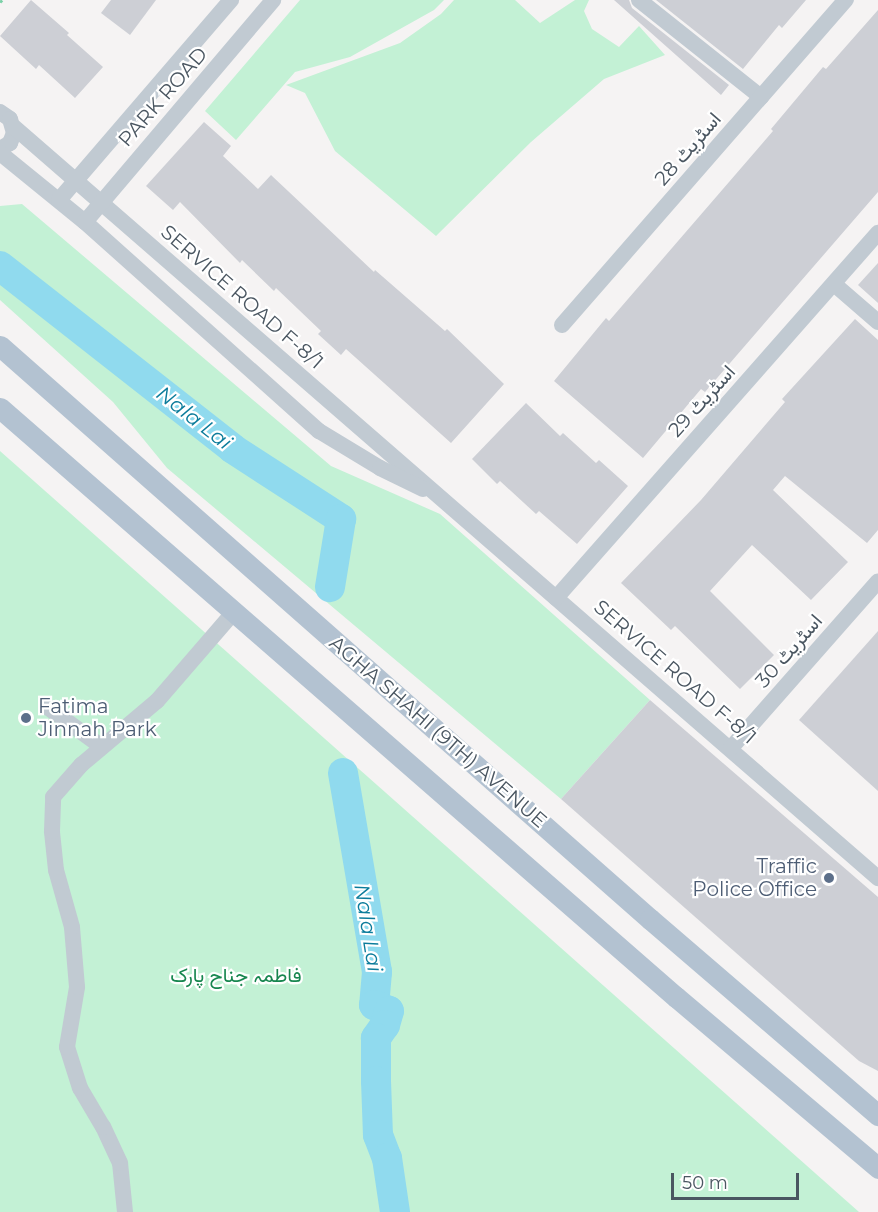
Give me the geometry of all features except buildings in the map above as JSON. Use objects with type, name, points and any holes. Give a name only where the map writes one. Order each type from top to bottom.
[{"type":"main road","name":"AGHA SHAHI (9TH) AVENUE","points":[[0,346],[641,912],[878,1115]]},
{"type":"main road","points":[[0,408],[676,997],[878,1168]]},
{"type":"street","name":"PARK ROAD","points":[[59,200],[231,0]]},
{"type":"street","name":"PARK ROAD","points":[[85,222],[273,0]]},
{"type":"street","points":[[639,0],[761,97]]},
{"type":"street","name":"اسٹریٹ 28","points":[[562,325],[846,0]]},
{"type":"street","name":"SERVICE ROAD F-8/1","points":[[1,112],[10,119],[14,127],[100,203],[731,748],[878,878]]},
{"type":"street","points":[[0,151],[10,142],[14,127]]},
{"type":"street","name":"SERVICE ROAD F-8/1","points":[[0,151],[85,222],[319,431],[380,468],[443,499]]},
{"type":"street","name":"اسٹریٹ 29","points":[[556,598],[878,233]]},
{"type":"street","points":[[834,284],[878,322]]},
{"type":"street","name":"اسٹریٹ 30","points":[[731,748],[878,581]]},
{"type":"street","points":[[124,1212],[120,1163],[103,1127],[80,1088],[67,1047],[76,987],[72,927],[56,870],[52,831],[53,797],[81,765],[157,701],[221,630],[233,613]]},
{"type":"street","points":[[46,706],[102,747]]},
{"type":"green space","points":[[300,0],[444,0],[434,10],[350,57],[295,72],[236,140],[205,111]]},
{"type":"green space","points":[[454,0],[515,0],[540,23],[575,0],[589,0],[584,11],[592,29],[619,47],[639,26],[665,55],[604,79],[531,142],[436,236],[335,151],[305,93],[286,85],[400,43],[441,14]]},
{"type":"green space","points":[[22,204],[331,466],[440,514],[650,700],[561,799],[167,468],[113,402],[0,300],[0,206]]},
{"type":"green space","name":"فاطمہ جناح پارک","points":[[0,451],[859,1212],[0,1212]]},
{"type":"waterway","name":"Nala Lai","points":[[0,266],[233,449],[341,519],[330,587]]},
{"type":"waterway","name":"Nala Lai","points":[[343,773],[377,972],[374,1005],[389,1011],[385,1025],[376,1038],[376,1081],[378,1135],[387,1158],[395,1212]]},
{"type":"place","name":"Fatima Jinnah Park","points":[[26,718]]},
{"type":"place","name":"Traffic Police Office","points":[[829,878]]}]
